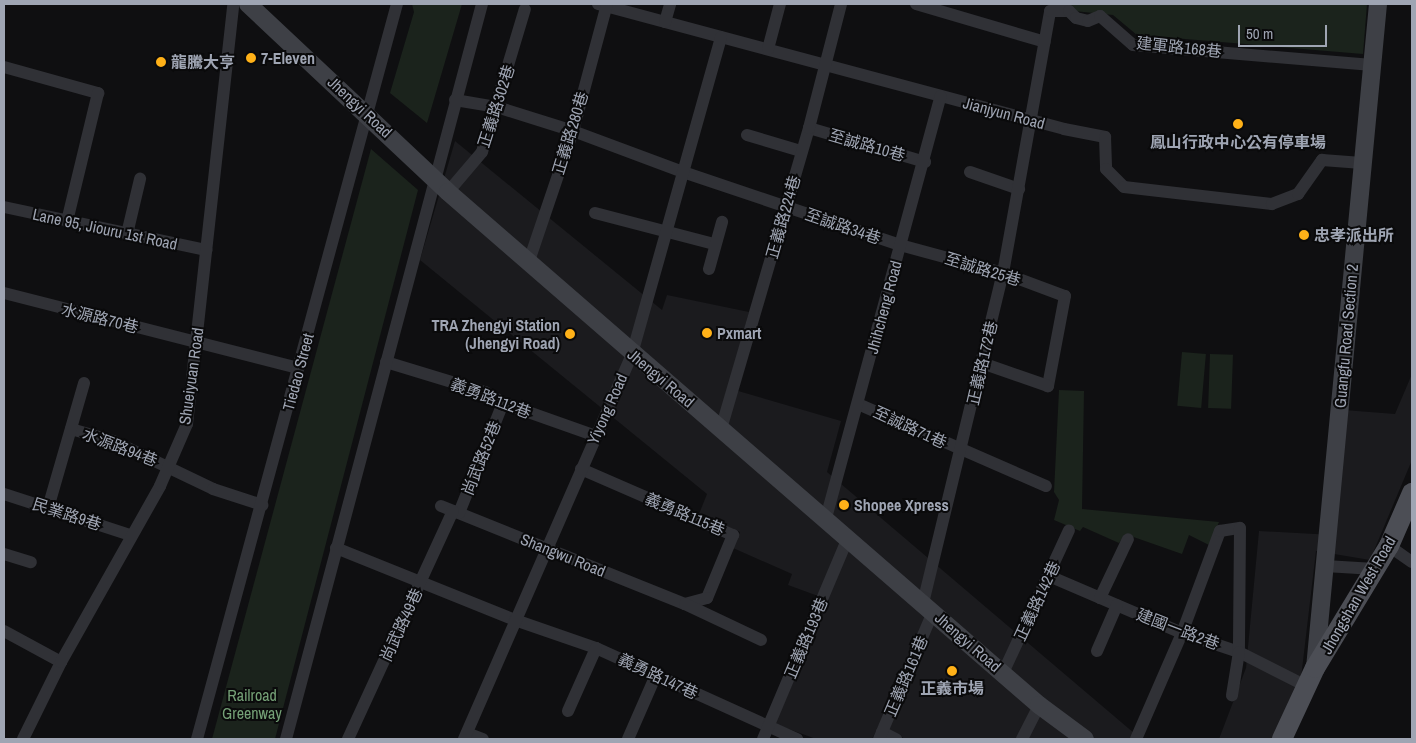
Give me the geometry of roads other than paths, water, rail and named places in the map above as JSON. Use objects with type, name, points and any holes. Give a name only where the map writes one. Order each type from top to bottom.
[{"type":"main road","name":"Jhongshan West Road","points":[[1282,739],[1315,668],[1389,546],[1412,493]]},
{"type":"street","name":"Shueiyuan Road","points":[[23,739],[61,662],[169,466],[187,424],[233,4]]},
{"type":"street","name":"Jhengyi Road","points":[[248,4],[448,192],[529,261],[632,354],[826,518],[1039,705],[1085,739]]},
{"type":"street","name":"Tiedao Street","points":[[197,739],[397,4]]},
{"type":"street","points":[[286,739],[482,4]]},
{"type":"street","name":"Jianjyun Road","points":[[604,4],[1032,121],[1105,137],[1106,169],[1124,187],[1272,204],[1298,194],[1322,160],[1362,163]]},
{"type":"street","name":"正義路280巷","points":[[529,261],[573,131],[604,4]]},
{"type":"street","points":[[665,22],[670,4]]},
{"type":"street","points":[[768,49],[780,4]]},
{"type":"street","name":"正義路224巷","points":[[721,429],[801,151],[810,128],[840,4]]},
{"type":"street","points":[[916,4],[1046,42]]},
{"type":"street","name":"Guangfu Road Section 2","points":[[1315,668],[1378,4]]},
{"type":"street","name":"正義路302巷","points":[[448,192],[482,152],[525,9]]},
{"type":"street","name":"建軍路168巷","points":[[1032,121],[1050,11],[1069,11],[1076,18],[1088,22],[1100,16],[1133,45],[1372,65]]},
{"type":"street","name":"Yiyong Road","points":[[465,736],[632,354],[721,37]]},
{"type":"street","points":[[4,67],[98,93],[67,221]]},
{"type":"street","name":"Jhihcheng Road","points":[[826,518],[900,246],[925,162],[941,96]]},
{"type":"street","name":"至誠路34巷","points":[[455,100],[497,107],[573,131],[683,172],[900,246]]},
{"type":"street","name":"正義路172巷","points":[[928,608],[1003,273],[1032,121]]},
{"type":"street","name":"至誠路10巷","points":[[810,128],[925,162]]},
{"type":"street","points":[[747,135],[801,151]]},
{"type":"street","points":[[970,172],[1019,189]]},
{"type":"street","points":[[127,234],[140,179]]},
{"type":"street","name":"Lane 95, Jiouru 1st Road","points":[[4,207],[206,250]]},
{"type":"street","points":[[595,213],[714,244]]},
{"type":"street","points":[[709,269],[714,244],[722,222]]},
{"type":"street","name":"至誠路25巷","points":[[900,246],[1003,273],[1065,296],[1048,386],[982,363]]},
{"type":"street","name":"水源路70巷","points":[[4,293],[298,368]]},
{"type":"street","name":"義勇路112巷","points":[[386,362],[485,392],[503,403],[596,436]]},
{"type":"street","points":[[48,508],[84,383]]},
{"type":"street","name":"尚武路52巷","points":[[451,510],[503,403]]},
{"type":"street","name":"至誠路71巷","points":[[858,404],[962,451],[1046,486]]},
{"type":"street","name":"水源路94巷","points":[[71,428],[112,441],[169,466],[212,489],[262,505]]},
{"type":"street","name":"義勇路115巷","points":[[581,469],[733,535],[707,598],[685,604]]},
{"type":"street","name":"民業路9巷","points":[[4,494],[130,535]]},
{"type":"street","name":"Shangwu Road","points":[[451,510],[685,604],[760,640]]},
{"type":"street","name":"尚武路49巷","points":[[348,739],[421,582],[451,510]]},
{"type":"street","points":[[1136,739],[1182,633],[1220,531],[1240,528],[1238,652],[1232,695]]},
{"type":"street","name":"正義路142巷","points":[[1003,673],[1070,530]]},
{"type":"street","name":"正義路193巷","points":[[765,734],[848,538]]},
{"type":"street","points":[[1100,598],[1128,539]]},
{"type":"street","points":[[1389,546],[1412,562]]},
{"type":"street","name":"義勇路147巷","points":[[336,548],[515,620],[596,648],[656,675],[765,734],[797,739]]},
{"type":"street","points":[[4,554],[31,562]]},
{"type":"street","points":[[1325,566],[1375,569]]},
{"type":"street","name":"建國一路2巷","points":[[1049,576],[1182,633],[1238,652],[1306,686]]},
{"type":"street","points":[[1097,651],[1117,605]]},
{"type":"street","name":"正義路161巷","points":[[881,736],[928,608]]},
{"type":"street","points":[[4,631],[61,662]]},
{"type":"street","points":[[568,711],[596,648]]},
{"type":"street","points":[[628,739],[656,675]]},
{"type":"street","points":[[1022,739],[1039,705]]},
{"type":"street","points":[[465,736],[484,739]]},
{"type":"street","points":[[881,736],[896,739]]},
{"type":"place","name":"7-Eleven","points":[[251,58]]},
{"type":"place","name":"龍騰大亨","points":[[161,62]]},
{"type":"place","name":"鳳山行政中心公有停車場","points":[[1238,124]]},
{"type":"place","name":"忠孝派出所","points":[[1304,235]]},
{"type":"place","name":"Pxmart","points":[[707,333]]},
{"type":"place","name":"TRA Zhengyi Station (Jhengyi Road)","points":[[570,334]]},
{"type":"place","name":"Shopee Xpress","points":[[844,505]]},
{"type":"place","name":"正義市場","points":[[952,671]]},
{"type":"park label","name":"Railroad Greenway","points":[[252,704]]}]
